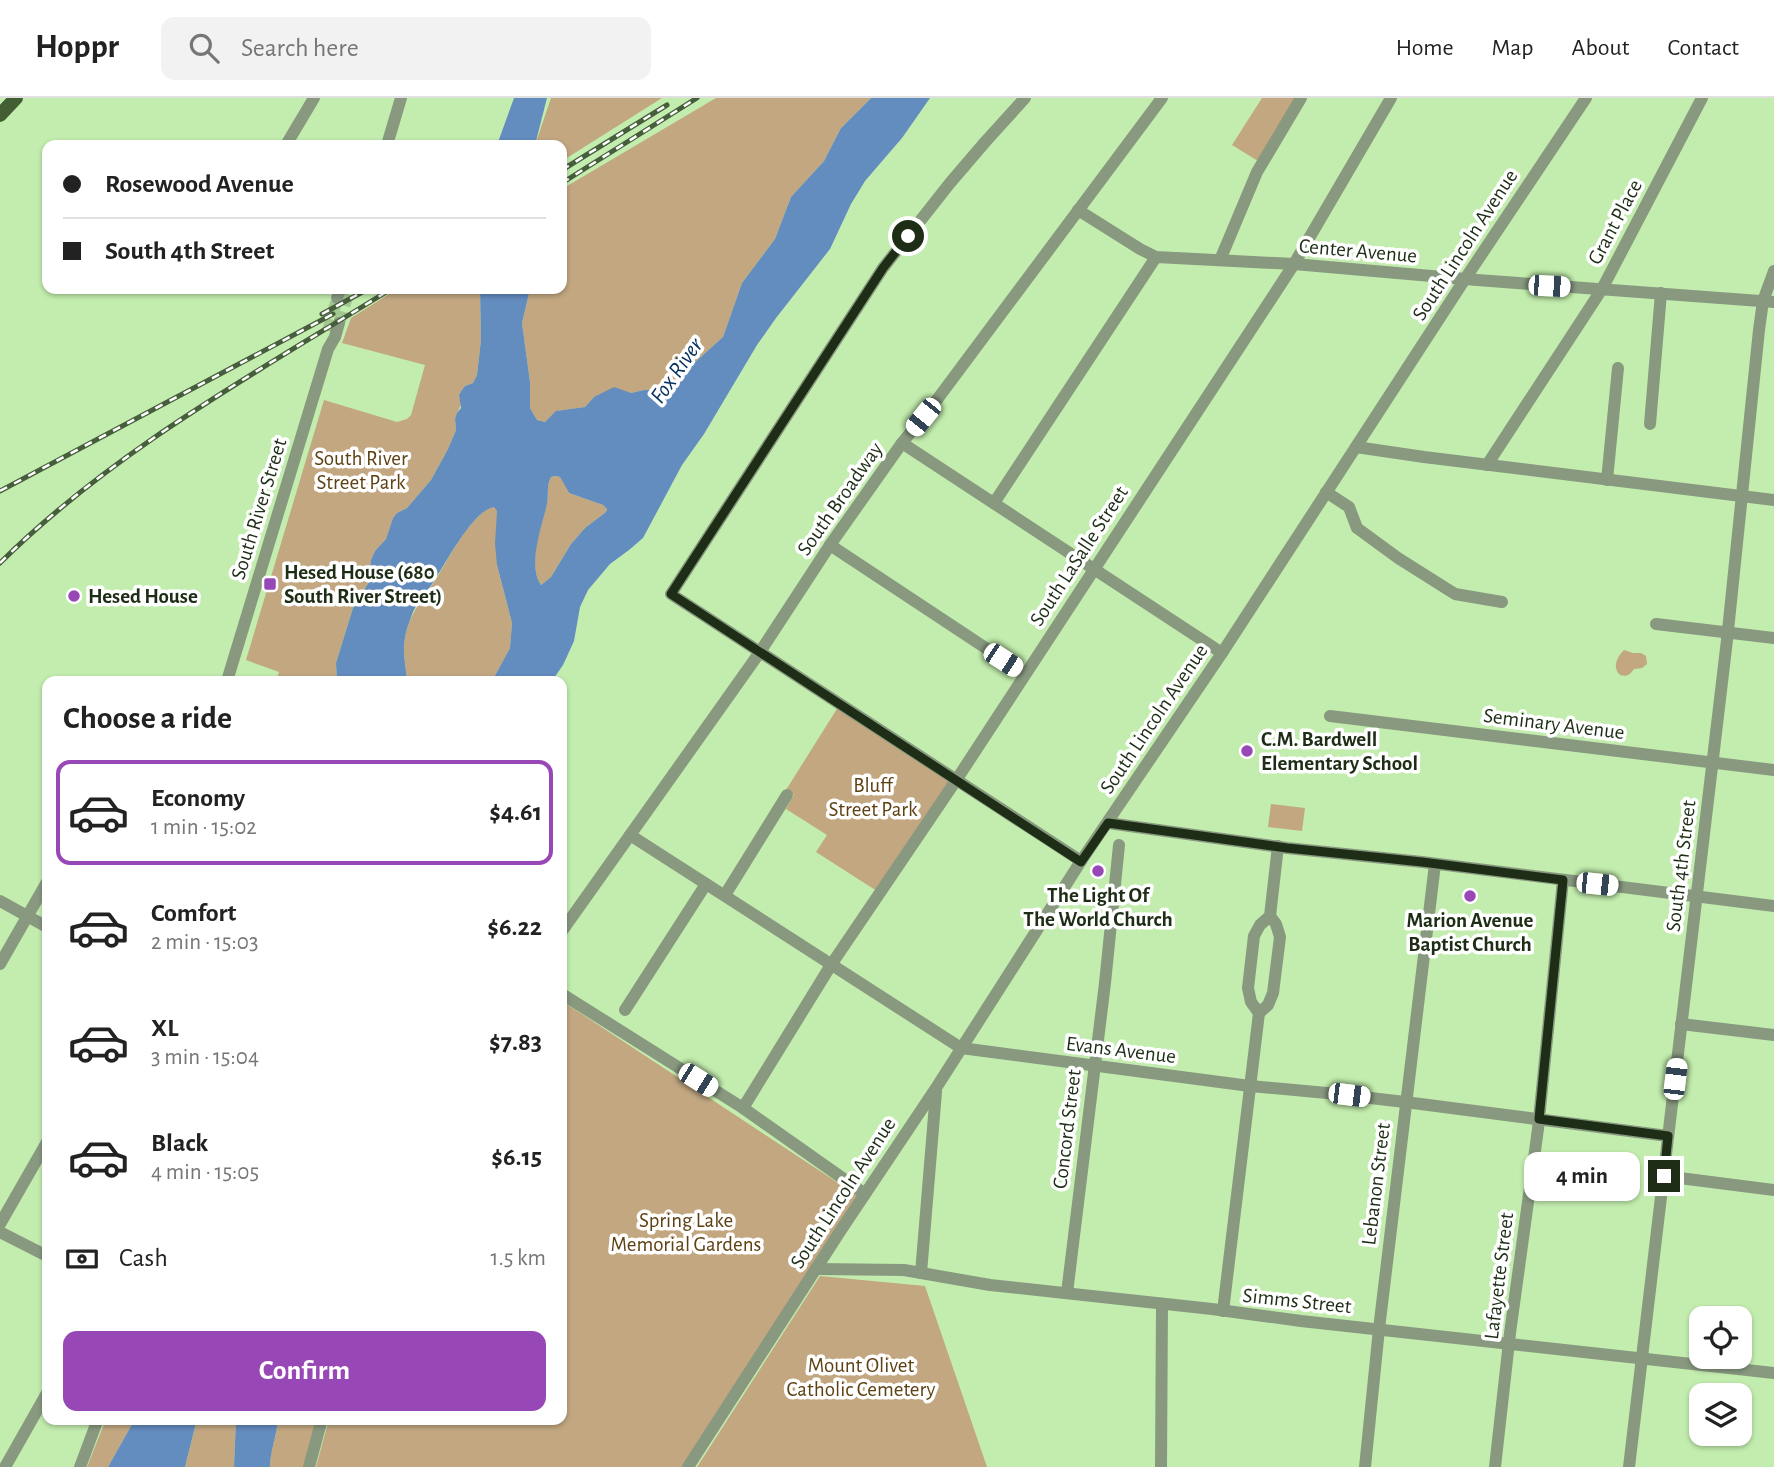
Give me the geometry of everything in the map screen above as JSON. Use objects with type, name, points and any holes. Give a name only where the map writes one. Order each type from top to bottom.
[{"type":"street","points":[[289,140],[314,98]]},
{"type":"street","points":[[388,140],[401,98]]},
{"type":"street","points":[[1025,98],[968,162],[883,268],[671,594],[1081,862]]},
{"type":"street","name":"South Broadway","points":[[567,924],[760,652],[830,545],[902,443],[1162,98]]},
{"type":"street","points":[[1220,260],[1257,172],[1300,98]]},
{"type":"street","name":"South LaSalle Street","points":[[745,1105],[831,965],[957,779],[1294,264],[1391,98]]},
{"type":"street","name":"South Lincoln Avenue","points":[[688,1467],[1081,862],[1222,653],[1586,98]]},
{"type":"street","name":"Grant Place","points":[[1487,465],[1602,289],[1702,98]]},
{"type":"street","name":"Center Avenue","points":[[1078,210],[1156,257],[1294,264],[1769,301]]},
{"type":"street","points":[[994,503],[1156,257]]},
{"type":"street","name":"South 4th Street","points":[[1629,1467],[1728,633],[1759,330],[1769,301],[1774,271]]},
{"type":"street","points":[[1650,424],[1661,293]]},
{"type":"street","name":"South River Street","points":[[229,676],[328,349],[339,323]]},
{"type":"street","name":"South River Street","points":[[328,331],[328,349]]},
{"type":"street","points":[[1607,480],[1618,368]]},
{"type":"street","points":[[902,443],[1222,653]]},
{"type":"street","points":[[1356,447],[1774,500]]},
{"type":"street","points":[[1326,492],[1349,507],[1357,528],[1409,566],[1455,594],[1502,602]]},
{"type":"street","points":[[830,545],[1025,674]]},
{"type":"street","points":[[1656,624],[1774,638]]},
{"type":"street","name":"Seminary Avenue","points":[[1330,716],[1774,770]]},
{"type":"street","points":[[725,895],[787,795]]},
{"type":"street","points":[[1108,823],[1774,906]]},
{"type":"street","name":"Evans Avenue","points":[[630,835],[961,1048],[1668,1136]]},
{"type":"street","name":"Concord Street","points":[[1067,1293],[1119,845]]},
{"type":"street","points":[[1223,1311],[1259,1013],[1251,1002],[1248,988],[1252,949],[1254,936],[1260,925],[1270,916],[1278,846]]},
{"type":"street","name":"Lebanon Street","points":[[1365,1467],[1405,1102],[1435,864]]},
{"type":"street","name":"Lafayette Street","points":[[1495,1467],[1539,1119],[1563,880]]},
{"type":"street","points":[[625,1010],[706,884]]},
{"type":"street","points":[[0,964],[42,890]]},
{"type":"street","points":[[0,901],[42,925]]},
{"type":"street","points":[[1259,1013],[1268,1006],[1273,993],[1280,937],[1270,916]]},
{"type":"street","points":[[567,997],[745,1105],[865,1195]]},
{"type":"street","points":[[1681,1024],[1774,1035]]},
{"type":"street","points":[[921,1273],[936,1088]]},
{"type":"street","points":[[0,1224],[42,1151]]},
{"type":"street","points":[[1664,1176],[1774,1190]]},
{"type":"street","points":[[0,1232],[42,1253]]},
{"type":"street","name":"Simms Street","points":[[816,1269],[904,1270],[990,1285],[1774,1373]]},
{"type":"street","points":[[1161,1467],[1162,1304]]},
{"type":"street","points":[[5,1467],[42,1402]]},
{"type":"street","points":[[80,1467],[96,1425]]},
{"type":"street","points":[[309,1467],[321,1425]]},
{"type":"green space","points":[[551,98],[662,98],[567,158],[567,140],[537,140]]},
{"type":"green space","points":[[716,98],[871,98],[841,128],[824,161],[791,197],[775,239],[742,283],[723,337],[674,385],[594,397],[585,407],[557,411],[545,422],[537,420],[530,408],[530,382],[522,323],[529,294],[567,294],[567,186]]},
{"type":"green space","points":[[1262,98],[1295,98],[1258,161],[1232,145]]},
{"type":"green space","name":"South River Street Park","points":[[389,294],[480,294],[481,340],[477,375],[473,383],[465,386],[459,395],[461,404],[455,419],[456,430],[431,480],[407,508],[393,518],[386,539],[375,551],[371,560],[369,582],[353,608],[336,663],[337,676],[278,676],[279,672],[246,660],[324,400],[397,422],[407,419],[411,415],[425,365],[342,343],[351,318]]},
{"type":"green space","points":[[551,477],[560,477],[569,493],[603,505],[607,509],[571,544],[551,577],[541,585],[535,567],[536,545],[547,504],[549,484]]},
{"type":"green space","points":[[490,507],[497,510],[497,565],[512,623],[510,648],[495,676],[406,676],[404,643],[414,613],[454,548]]},
{"type":"green space","points":[[1624,650],[1646,656],[1647,664],[1634,669],[1628,675],[1620,675],[1616,662]]},
{"type":"green space","name":"Bluff Street Park","points":[[840,704],[957,779],[880,893],[816,852],[827,835],[786,809],[794,795],[786,790]]},
{"type":"green space","points":[[1271,804],[1305,808],[1302,831],[1268,827]]},
{"type":"green space","name":"Spring Lake Memorial Gardens","points":[[567,1004],[858,1196],[682,1467],[316,1467],[327,1425],[567,1425]]},
{"type":"green space","name":"Mount Olivet Catholic Cemetery","points":[[820,1276],[925,1286],[987,1467],[697,1467]]},
{"type":"green space","points":[[104,1425],[132,1425],[108,1467],[87,1467]]},
{"type":"green space","points":[[196,1425],[236,1425],[234,1467],[185,1467]]},
{"type":"green space","points":[[277,1425],[315,1425],[304,1467],[270,1467]]},
{"type":"water","points":[[514,98],[547,98],[536,140],[499,140]]},
{"type":"water","points":[[871,98],[930,98],[902,138],[865,181],[830,249],[757,345],[704,434],[682,465],[643,538],[610,564],[588,590],[580,607],[574,641],[555,676],[495,676],[510,648],[512,623],[497,565],[497,511],[494,507],[477,517],[469,527],[413,612],[404,643],[406,676],[337,676],[336,663],[353,608],[369,582],[371,560],[375,551],[386,539],[393,518],[407,508],[431,480],[456,430],[455,419],[461,408],[459,395],[465,386],[473,383],[477,375],[481,340],[480,294],[529,294],[522,323],[530,382],[530,408],[537,420],[545,422],[556,411],[585,407],[594,397],[614,387],[631,393],[673,385],[723,337],[742,283],[775,239],[791,197],[824,161],[841,128]],"holes":[[[551,477],[560,477],[569,493],[603,505],[607,509],[571,544],[551,577],[541,585],[537,577],[535,556]]]},
{"type":"water","points":[[132,1425],[196,1425],[185,1467],[108,1467]]},
{"type":"water","points":[[236,1425],[277,1425],[270,1467],[234,1467]]},
{"type":"tunnel","points":[[339,323],[348,294]]},
{"type":"tunnel","points":[[328,331],[337,298]]},
{"type":"railway","points":[[567,180],[697,98]]},
{"type":"railway","points":[[567,167],[667,105]]},
{"type":"railway","points":[[322,314],[359,294]]},
{"type":"railway","points":[[0,563],[44,522],[138,449],[238,383],[383,294]]},
{"type":"railway","points":[[0,491],[333,314]]},
{"type":"place","name":"Hesed House (680 South River Street)","points":[[270,584]]},
{"type":"place","name":"Hesed House","points":[[74,596]]},
{"type":"place","name":"C.M. Bardwell Elementary School","points":[[1247,751]]},
{"type":"place","name":"The Light Of The World Church","points":[[1098,871]]},
{"type":"place","name":"Marion Avenue Baptist Church","points":[[1470,896]]},
{"type":"route","points":[[908,236],[883,268],[671,594],[1081,862],[1108,823],[1287,848],[1563,880],[1539,1119],[1668,1136],[1664,1176]]},
{"type":"water label","name":"Fox River","points":[[677,371]]}]
